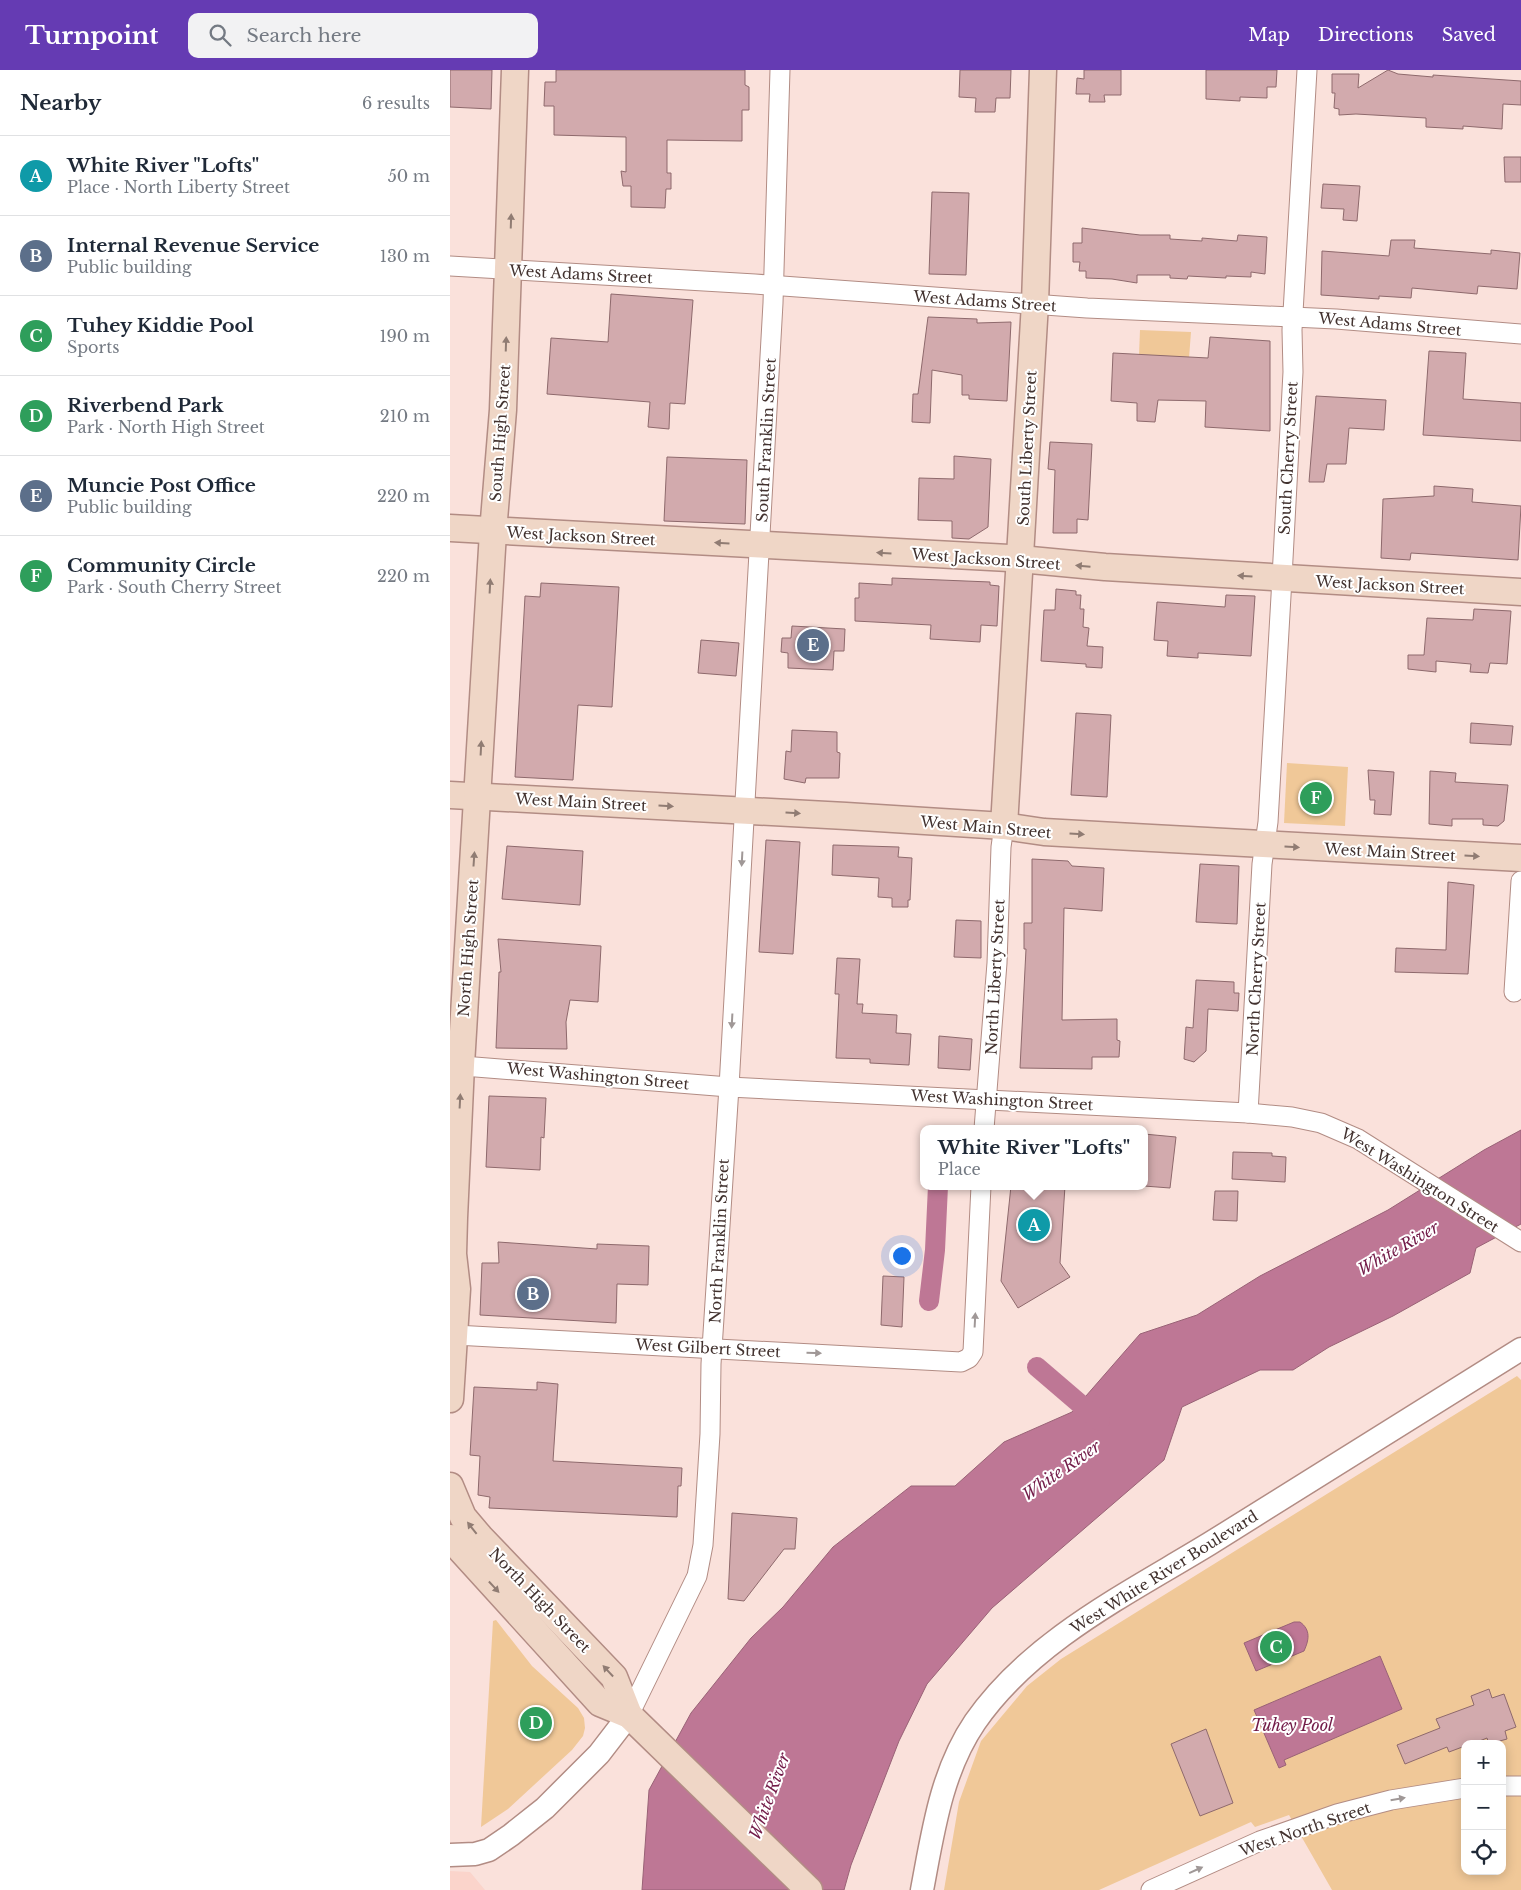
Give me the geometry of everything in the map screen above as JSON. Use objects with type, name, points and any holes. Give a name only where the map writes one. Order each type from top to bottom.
[{"type":"main road","name":"South High Street","points":[[478,797],[492,532],[503,410],[516,70]]},
{"type":"main road","name":"South Liberty Street","points":[[1004,826],[1035,303],[1043,70]]},
{"type":"main road","name":"West Jackson Street","points":[[450,528],[492,532],[1020,560],[1521,592]]},
{"type":"main road","name":"West Main Street","points":[[450,795],[745,810],[1004,826],[1044,832],[1521,858]]},
{"type":"main road","name":"North High Street","points":[[450,1399],[457,1288],[452,1258],[456,1065],[478,797]]},
{"type":"main road","name":"North High Street","points":[[450,1486],[463,1516],[480,1537],[614,1677],[628,1715]]},
{"type":"main road","name":"North High Street","points":[[450,1538],[600,1703],[628,1715],[809,1890]]},
{"type":"street","name":"South Franklin Street","points":[[745,810],[774,286],[780,70]]},
{"type":"street","name":"South Cherry Street","points":[[1264,845],[1268,822],[1282,578],[1293,372],[1293,317],[1308,70]]},
{"type":"street","name":"West Adams Street","points":[[450,266],[1035,303],[1087,308],[1293,317],[1521,334]]},
{"type":"street","name":"North Franklin Street","points":[[628,1715],[697,1576],[700,1562],[710,1434],[712,1350],[745,810]]},
{"type":"street","name":"North Liberty Street","points":[[984,1125],[1004,826]]},
{"type":"street","name":"North Cherry Street","points":[[1248,1114],[1264,845]]},
{"type":"street","points":[[1514,992],[1521,881]]},
{"type":"street","name":"West Washington Street","points":[[456,1065],[729,1087],[1292,1117],[1321,1123],[1358,1139],[1521,1242]]},
{"type":"street","name":"West Gilbert Street","points":[[454,1335],[962,1362],[974,1352],[982,1190]]},
{"type":"street","name":"West White River Boulevard","points":[[922,1890],[936,1819],[951,1766],[975,1722],[1008,1681],[1025,1665],[1096,1614],[1521,1349]]},
{"type":"street","points":[[450,1856],[475,1854],[490,1850],[511,1835],[545,1808],[599,1754],[628,1715]]},
{"type":"street","points":[[1506,1786],[1521,1786]]},
{"type":"street","name":"West North Street","points":[[1151,1890],[1260,1841],[1337,1814],[1391,1800],[1461,1789]]},
{"type":"shaded area","points":[[1140,330],[1191,332],[1189,358],[1139,355]]},
{"type":"shaded area","points":[[1287,763],[1348,767],[1345,826],[1284,823]]},
{"type":"shaded area","points":[[1517,1376],[1521,1380],[1521,1890],[1332,1890],[1289,1815],[1255,1827],[1251,1822],[1099,1890],[944,1890],[959,1802],[981,1741],[1027,1686],[1061,1659]]},
{"type":"shaded area","points":[[496,1620],[532,1666],[578,1708],[584,1718],[585,1728],[583,1736],[572,1750],[508,1809],[481,1827],[493,1621]]},
{"type":"shaded area","points":[[450,1871],[470,1872],[485,1890],[450,1890]]},
{"type":"water","name":"White River","points":[[1521,1130],[1521,1224],[1476,1248],[1470,1273],[1393,1316],[1329,1347],[1293,1370],[1260,1370],[1182,1407],[1164,1460],[992,1608],[927,1684],[899,1741],[851,1865],[844,1890],[642,1890],[649,1790],[691,1713],[751,1638],[783,1607],[833,1547],[911,1486],[955,1486],[1004,1442],[1072,1412],[1140,1334],[1197,1315],[1260,1276],[1388,1210],[1484,1150]]},
{"type":"water","points":[[1294,1622],[1300,1622],[1306,1628],[1308,1639],[1304,1651],[1256,1671],[1244,1643]]},
{"type":"water","name":"Tuhey Pool","points":[[1380,1656],[1402,1709],[1284,1760],[1286,1765],[1279,1768],[1254,1710]]},
{"type":"building","points":[[450,70],[492,70],[491,109],[450,107]]},
{"type":"building","points":[[556,70],[745,70],[745,85],[749,87],[749,110],[742,110],[742,141],[667,140],[667,173],[671,173],[671,189],[666,189],[665,208],[631,207],[631,186],[623,186],[621,171],[626,172],[626,137],[554,135],[554,106],[544,106],[545,82],[556,82]]},
{"type":"building","points":[[960,70],[1011,70],[1010,98],[996,98],[995,112],[975,112],[976,98],[959,97]]},
{"type":"building","points":[[1084,70],[1121,70],[1121,95],[1104,95],[1105,102],[1089,102],[1090,94],[1076,94],[1077,78],[1084,79]]},
{"type":"building","points":[[1206,70],[1277,70],[1276,87],[1267,87],[1267,98],[1240,97],[1240,101],[1206,99]]},
{"type":"building","points":[[1388,70],[1398,74],[1433,77],[1433,75],[1521,81],[1521,105],[1503,104],[1502,129],[1463,126],[1463,129],[1426,127],[1426,118],[1356,114],[1339,115],[1339,109],[1334,108],[1335,93],[1332,93],[1332,74],[1359,74],[1358,88]]},
{"type":"building","points":[[1504,157],[1521,157],[1521,182],[1505,182]]},
{"type":"building","points":[[1323,184],[1360,186],[1357,221],[1343,220],[1344,209],[1321,208]]},
{"type":"building","points":[[932,192],[969,193],[966,275],[929,274]]},
{"type":"building","points":[[1082,228],[1140,235],[1170,235],[1170,239],[1202,241],[1202,238],[1237,241],[1238,235],[1267,237],[1265,274],[1251,272],[1251,277],[1226,276],[1226,278],[1188,276],[1187,279],[1170,278],[1170,275],[1137,275],[1137,283],[1112,279],[1086,278],[1086,271],[1079,271],[1080,262],[1073,262],[1073,243],[1082,243]]},
{"type":"building","points":[[1391,240],[1415,240],[1414,248],[1491,254],[1491,250],[1520,253],[1517,289],[1478,286],[1477,294],[1412,288],[1411,298],[1379,296],[1379,299],[1321,295],[1322,251],[1389,256]]},
{"type":"building","points":[[611,294],[693,300],[685,404],[670,403],[669,429],[648,427],[650,402],[547,394],[551,338],[608,342]]},
{"type":"building","points":[[928,317],[977,319],[977,323],[1011,322],[1007,401],[969,399],[969,395],[962,395],[962,375],[932,370],[930,423],[912,422],[913,394],[918,394]]},
{"type":"building","points":[[1210,337],[1270,341],[1270,431],[1205,427],[1206,401],[1158,400],[1155,422],[1137,421],[1137,403],[1111,401],[1113,353],[1208,358]]},
{"type":"building","points":[[1429,351],[1466,353],[1463,399],[1521,403],[1521,441],[1423,435]]},
{"type":"building","points":[[1316,396],[1386,400],[1384,430],[1349,428],[1346,464],[1327,464],[1324,482],[1309,482]]},
{"type":"building","points":[[1050,442],[1092,444],[1088,520],[1077,519],[1077,533],[1053,533],[1055,470],[1048,469]]},
{"type":"building","points":[[954,456],[991,459],[988,527],[969,539],[952,538],[952,521],[918,520],[919,478],[954,479]]},
{"type":"building","points":[[667,457],[747,460],[745,524],[664,521]]},
{"type":"building","points":[[1434,486],[1473,489],[1472,502],[1521,506],[1518,560],[1411,553],[1410,560],[1381,558],[1383,499],[1434,496]]},
{"type":"building","points":[[892,578],[990,582],[990,585],[999,586],[997,626],[981,625],[980,642],[930,639],[931,625],[855,621],[855,598],[859,598],[859,583],[892,585]]},
{"type":"building","points":[[541,583],[619,587],[612,707],[578,705],[573,780],[515,777],[525,596],[540,597]]},
{"type":"building","points":[[1056,589],[1076,591],[1076,595],[1081,595],[1080,609],[1084,609],[1083,627],[1089,628],[1087,646],[1103,647],[1102,668],[1086,667],[1086,664],[1041,661],[1044,610],[1055,610]]},
{"type":"building","points":[[1226,595],[1255,596],[1251,656],[1198,653],[1198,658],[1167,656],[1168,641],[1154,640],[1157,602],[1225,607]]},
{"type":"building","points":[[1474,609],[1511,611],[1507,664],[1490,663],[1488,673],[1470,672],[1471,664],[1436,661],[1436,672],[1408,669],[1408,655],[1424,655],[1427,618],[1473,620]]},
{"type":"building","points":[[792,626],[845,629],[844,651],[834,651],[833,670],[788,668],[788,653],[781,652],[782,638],[791,638]]},
{"type":"building","points":[[701,640],[739,643],[736,676],[698,673]]},
{"type":"building","points":[[1076,713],[1111,715],[1107,797],[1071,795]]},
{"type":"building","points":[[1471,723],[1513,726],[1511,745],[1470,743]]},
{"type":"building","points":[[792,730],[837,732],[837,752],[840,753],[839,778],[806,778],[805,783],[784,779],[786,751],[791,752]]},
{"type":"building","points":[[1368,770],[1394,772],[1391,815],[1374,814],[1375,800],[1370,800]]},
{"type":"building","points":[[1430,771],[1456,773],[1455,782],[1508,785],[1504,821],[1498,826],[1483,825],[1483,819],[1452,819],[1452,826],[1429,824]]},
{"type":"building","points":[[766,840],[800,842],[793,954],[759,952]]},
{"type":"building","points":[[833,845],[899,847],[898,857],[912,858],[908,907],[892,907],[892,898],[878,897],[879,878],[832,875]]},
{"type":"building","points":[[507,846],[583,851],[580,905],[502,899]]},
{"type":"building","points":[[1032,859],[1068,861],[1072,866],[1104,868],[1102,911],[1064,908],[1062,1020],[1117,1019],[1117,1040],[1120,1041],[1119,1057],[1092,1057],[1092,1069],[1020,1068],[1026,949],[1024,949],[1024,923],[1032,923]]},
{"type":"building","points":[[1200,864],[1239,866],[1237,924],[1196,922]]},
{"type":"building","points":[[1448,882],[1474,885],[1468,974],[1395,972],[1396,948],[1446,950]]},
{"type":"building","points":[[956,920],[981,921],[981,958],[954,957]]},
{"type":"building","points":[[498,939],[601,946],[598,1002],[570,1000],[566,1022],[567,1049],[496,1048],[499,972],[501,972]]},
{"type":"building","points":[[837,958],[860,959],[857,1004],[863,1004],[862,1013],[897,1015],[896,1033],[911,1034],[909,1065],[870,1063],[870,1059],[836,1058],[839,994],[835,994]]},
{"type":"building","points":[[1196,980],[1234,982],[1234,993],[1239,993],[1238,1011],[1208,1009],[1206,1051],[1194,1062],[1184,1059],[1186,1027],[1193,1028]]},
{"type":"building","points":[[939,1036],[972,1039],[970,1070],[938,1068]]},
{"type":"building","points":[[489,1096],[546,1098],[544,1138],[541,1137],[540,1170],[486,1167]]},
{"type":"building","points":[[1148,1134],[1176,1137],[1170,1188],[1148,1186]]},
{"type":"building","points":[[1233,1152],[1272,1153],[1272,1156],[1286,1157],[1285,1182],[1232,1179]]},
{"type":"building","points":[[1011,1190],[1065,1190],[1060,1263],[1070,1277],[1018,1308],[1001,1281]]},
{"type":"building","points":[[1215,1191],[1238,1191],[1237,1221],[1213,1220]]},
{"type":"building","points":[[498,1242],[597,1249],[597,1244],[649,1246],[648,1285],[617,1284],[616,1323],[480,1315],[482,1263],[499,1263]]},
{"type":"building","points":[[883,1276],[904,1277],[902,1327],[881,1325]]},
{"type":"building","points":[[537,1382],[558,1384],[553,1461],[682,1468],[681,1486],[678,1486],[677,1517],[489,1508],[490,1497],[478,1495],[480,1456],[470,1455],[474,1387],[537,1390]]},
{"type":"building","points":[[732,1513],[797,1518],[795,1549],[784,1549],[744,1601],[728,1599]]},
{"type":"building","points":[[1489,1689],[1492,1698],[1504,1694],[1516,1727],[1505,1731],[1507,1739],[1461,1740],[1461,1748],[1449,1752],[1447,1747],[1405,1764],[1397,1745],[1440,1728],[1436,1719],[1474,1705],[1471,1696]]},
{"type":"building","points":[[1206,1729],[1233,1803],[1200,1816],[1171,1744]]},
{"type":"waterway","points":[[929,1301],[935,1250],[938,1190]]},
{"type":"waterway","points":[[1037,1367],[1100,1421]]},
{"type":"place","name":"Muncie Post Office","points":[[813,645]]},
{"type":"place","name":"Community Circle","points":[[1316,798]]},
{"type":"place","name":"White River \"Lofts\"","points":[[1034,1225]]},
{"type":"place","name":"Internal Revenue Service","points":[[533,1294]]},
{"type":"place","name":"Tuhey Kiddie Pool","points":[[1276,1647]]},
{"type":"place","name":"Riverbend Park","points":[[536,1723]]}]
